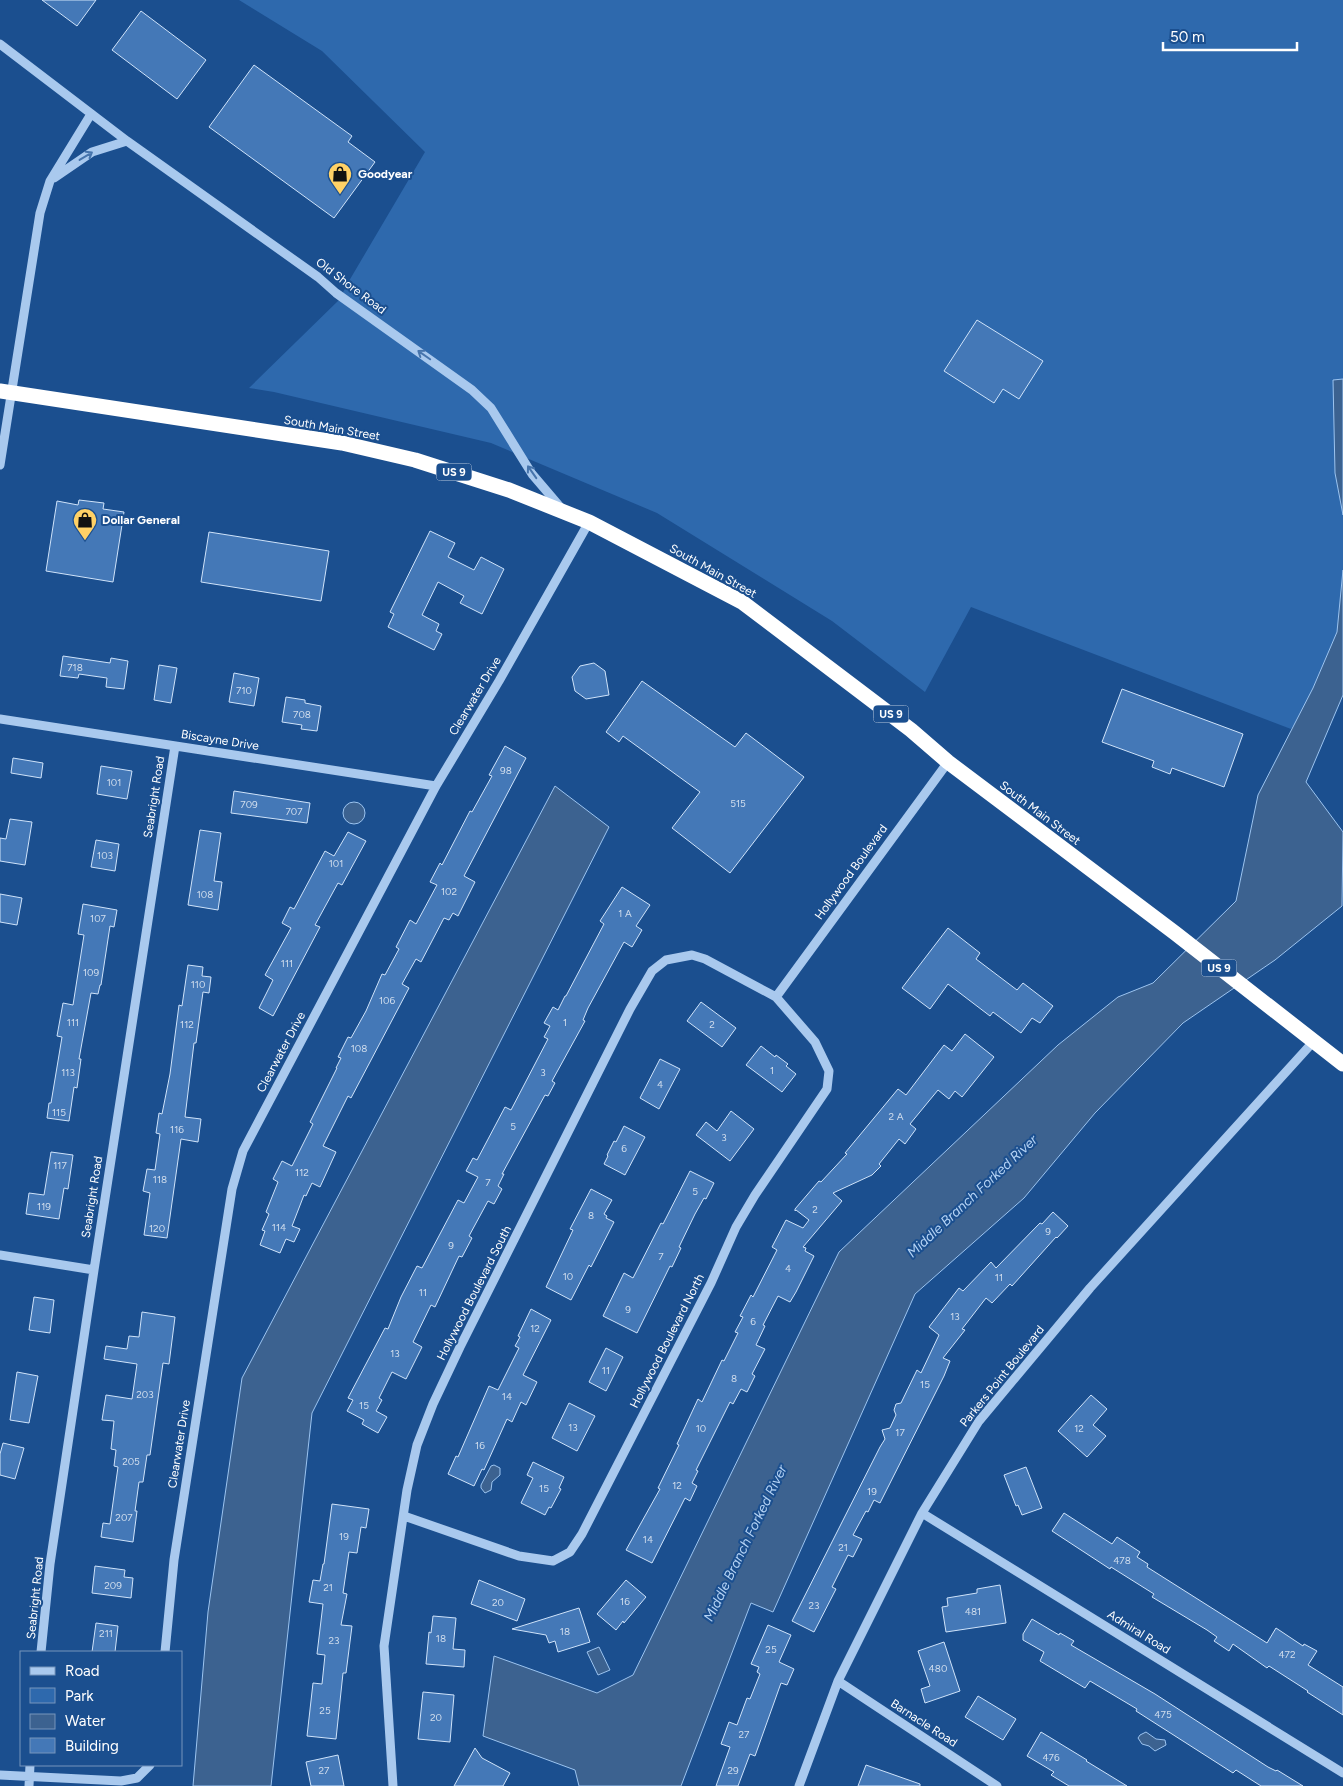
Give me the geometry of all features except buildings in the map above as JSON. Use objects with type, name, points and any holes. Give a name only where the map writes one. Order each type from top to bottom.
[{"type":"highway","name":"South Main Street","points":[[5,392],[342,444],[415,460],[563,510],[589,522],[742,602],[912,730],[948,762],[1175,932],[1343,1064]]},
{"type":"street","name":"Old Shore Road","points":[[0,44],[91,114],[472,390],[491,408],[532,474],[563,510]]},
{"type":"street","points":[[0,465],[5,392],[40,213],[50,181],[91,114]]},
{"type":"street","points":[[50,181],[92,152],[127,140]]},
{"type":"street","name":"Clearwater Drive","points":[[165,1651],[174,1560],[232,1189],[243,1151],[436,786],[499,681],[589,522]]},
{"type":"street","name":"Biscayne Drive","points":[[0,719],[436,786]]},
{"type":"street","name":"Seabright Road","points":[[41,1651],[50,1564],[175,746]]},
{"type":"street","name":"Hollywood Boulevard","points":[[776,997],[948,762]]},
{"type":"street","name":"Hollywood Boulevard South","points":[[393,1786],[384,1646],[404,1516],[418,1445],[433,1404],[625,1018],[652,971],[666,960],[692,955],[705,959],[776,997]]},
{"type":"street","name":"Hollywood Boulevard North","points":[[404,1516],[519,1556],[553,1561],[570,1552],[582,1534],[711,1283],[736,1227],[755,1195],[827,1089],[829,1072],[815,1042],[776,997]]},
{"type":"street","name":"Parkers Point Boulevard","points":[[799,1786],[838,1681],[922,1513],[979,1421],[1090,1288],[1314,1041]]},
{"type":"street","points":[[0,1255],[94,1270]]},
{"type":"street","name":"Admiral Road","points":[[922,1513],[1343,1773]]},
{"type":"street","name":"Barnacle Road","points":[[838,1681],[997,1786]]},
{"type":"street","points":[[29,1781],[30,1766]]},
{"type":"street","points":[[0,1775],[29,1781],[121,1781],[137,1778],[149,1766]]},
{"type":"green space","points":[[239,0],[1343,0],[1343,651],[1331,673],[1291,729],[971,607],[925,692],[832,621],[657,513],[491,443],[274,392],[249,388],[339,300],[425,152],[322,51]]},
{"type":"water","points":[[1343,379],[1343,515],[1335,473],[1333,380]]},
{"type":"water","name":"Middle Branch Forked River","points":[[1343,570],[1343,695],[1306,782],[1343,832],[1342,906],[1275,960],[1183,1023],[1095,1113],[1024,1198],[915,1294],[773,1612],[751,1603],[681,1786],[579,1786],[575,1770],[483,1736],[494,1656],[597,1693],[633,1675],[839,1252],[1058,1045],[1118,997],[1153,983],[1236,901],[1258,795],[1313,688],[1337,632]]},
{"type":"water","points":[[555,786],[609,827],[312,1413],[271,1786],[193,1786],[208,1612],[242,1378]]},
{"type":"water","points":[[354,802],[362,805],[365,813],[362,821],[354,824],[346,821],[343,813],[346,805]]},
{"type":"water","points":[[494,1465],[500,1468],[500,1475],[492,1482],[491,1490],[485,1493],[481,1485],[491,1466]]},
{"type":"water","points":[[599,1647],[610,1670],[598,1675],[587,1652]]},
{"type":"water","points":[[1146,1732],[1156,1739],[1165,1740],[1166,1745],[1155,1751],[1149,1746],[1142,1744],[1138,1738]]},
{"type":"place","name":"Goodyear","points":[[340,195]]},
{"type":"place","name":"Dollar General","points":[[85,541]]}]
